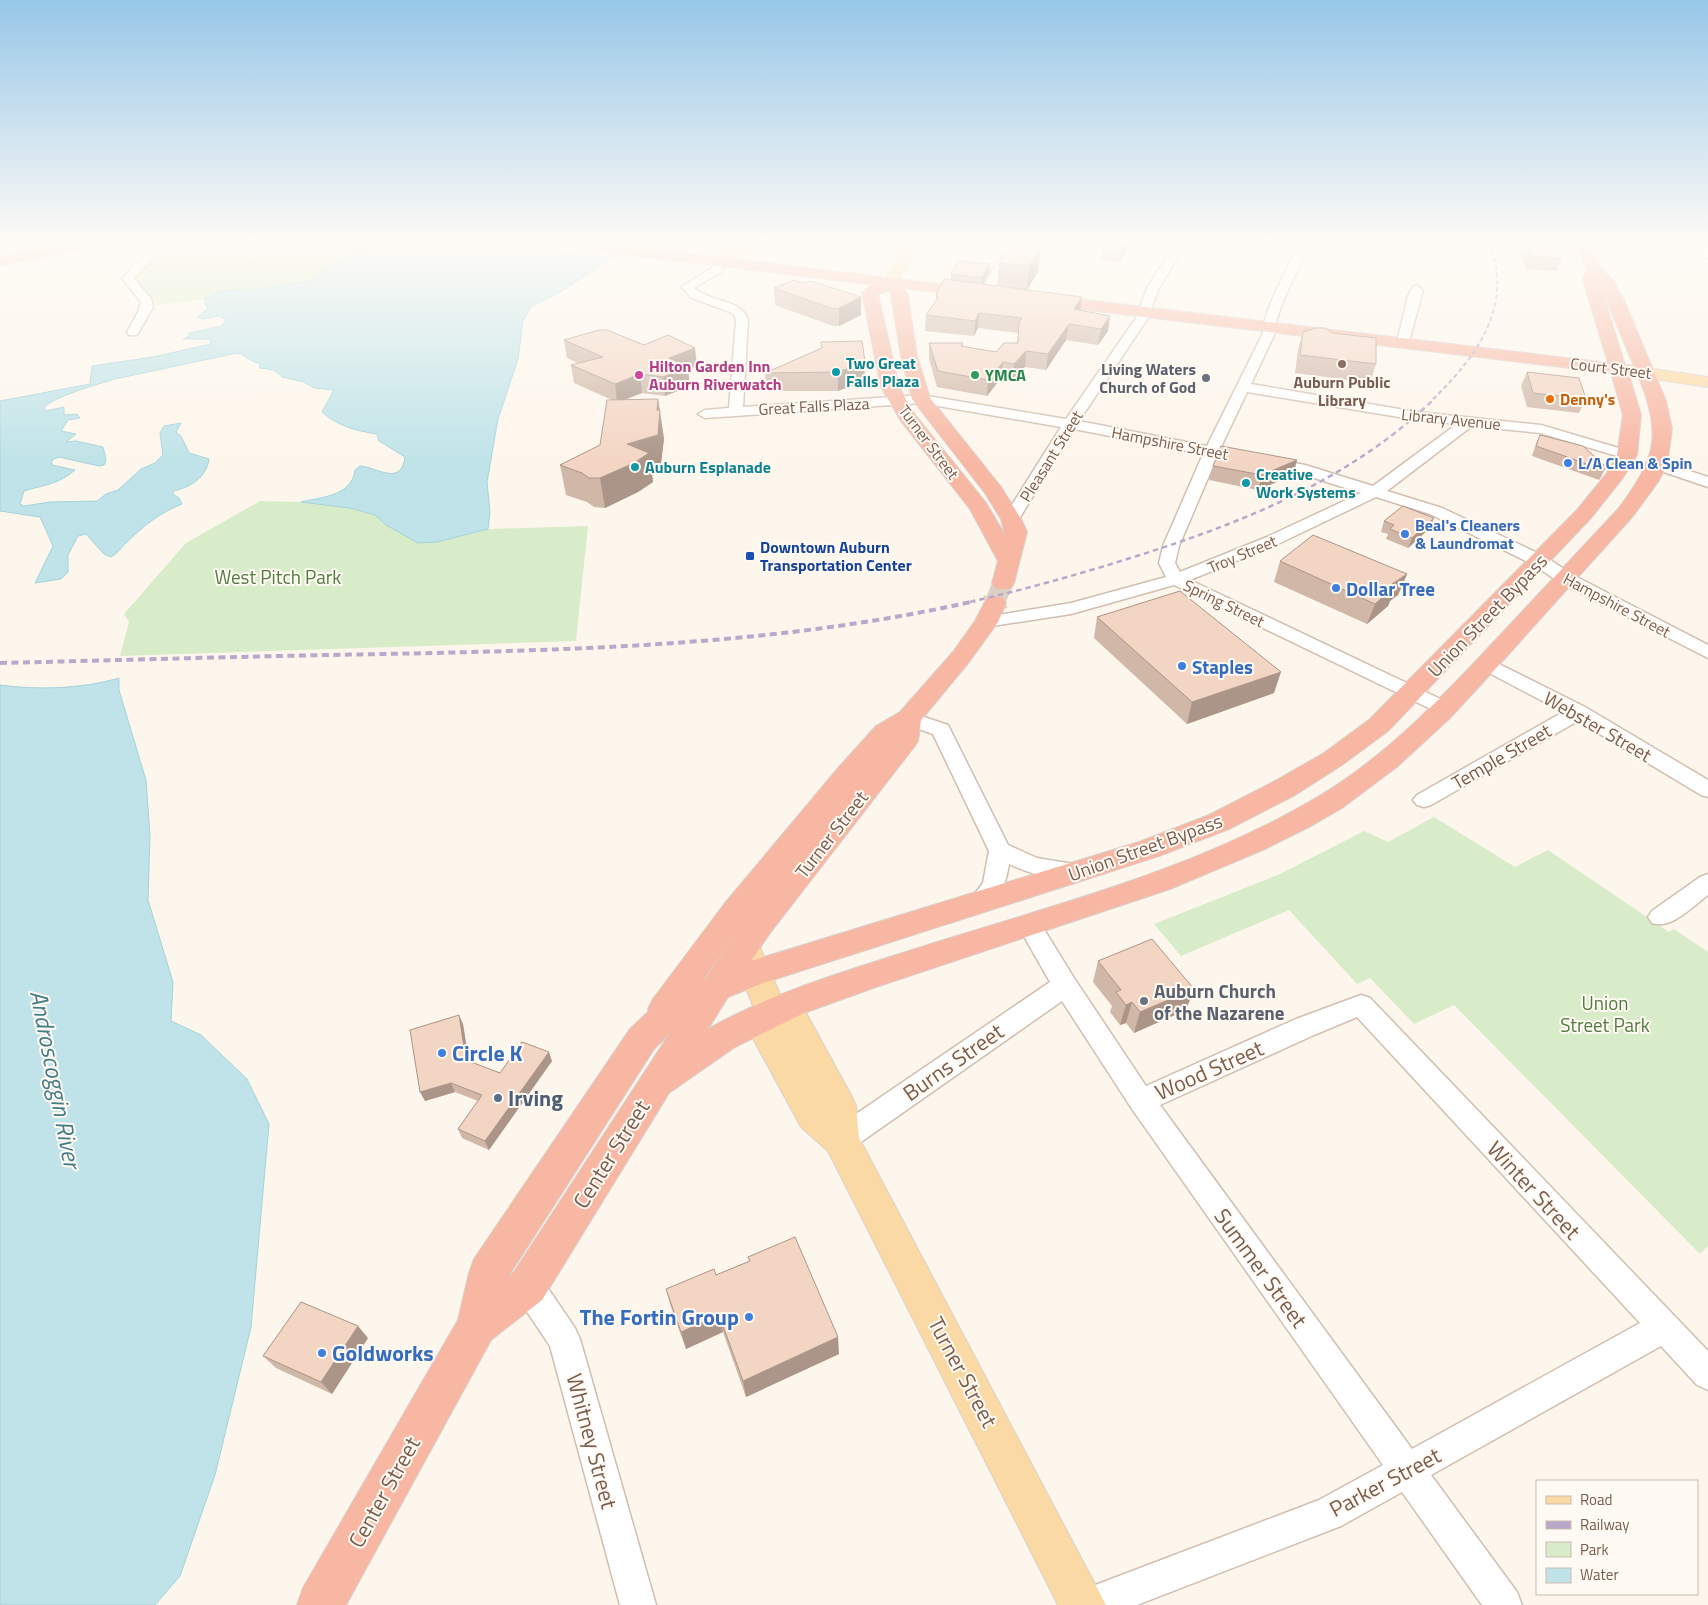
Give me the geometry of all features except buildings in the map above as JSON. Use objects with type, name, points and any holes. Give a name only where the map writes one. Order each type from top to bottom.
[{"type":"highway","name":"Turner Street","points":[[874,314],[890,387],[898,402],[907,417],[980,507],[1008,560]]},
{"type":"highway","name":"Turner Street","points":[[642,1039],[732,916],[885,732],[909,718],[995,603],[1016,532],[1011,518],[994,491],[921,399],[909,356],[903,314]]},
{"type":"highway","name":"Court Street","points":[[1159,314],[1647,373]]},
{"type":"highway","name":"Union Street Bypass","points":[[717,986],[750,960],[980,903],[1149,849],[1219,822],[1285,788],[1333,759],[1379,725],[1584,514],[1615,475],[1626,455],[1632,415],[1602,314]]},
{"type":"highway","name":"Union Street Bypass","points":[[772,1013],[820,993],[1169,877],[1245,847],[1303,818],[1354,787],[1408,745],[1446,709],[1626,512],[1657,465],[1663,429],[1657,401],[1622,314]]},
{"type":"highway","name":"Turner Street","points":[[750,960],[905,741],[909,718]]},
{"type":"highway","name":"Center Street","points":[[320,1605],[477,1326],[488,1273],[642,1039],[654,1025],[678,1006],[717,986]]},
{"type":"highway","points":[[656,1083],[717,986]]},
{"type":"highway","name":"Center Street","points":[[477,1326],[528,1286],[656,1083],[724,1037],[772,1013]]},
{"type":"main road","name":"Court Street","points":[[1647,373],[1708,382]]},
{"type":"main road","name":"Turner Street","points":[[732,916],[772,1013],[767,1033],[813,1116],[841,1140],[972,1388],[1083,1605]]},
{"type":"street","points":[[133,332],[144,314]]},
{"type":"street","name":"Great Falls Plaza","points":[[736,410],[742,320],[740,314]]},
{"type":"street","name":"Pleasant Street","points":[[1011,518],[1070,424],[1142,318],[1142,314]]},
{"type":"street","name":"Spring Street","points":[[1273,314],[1269,326],[1269,333],[1212,451],[1171,546],[1167,563],[1176,580],[1446,709]]},
{"type":"street","points":[[1403,342],[1410,314]]},
{"type":"street","name":"Library Avenue","points":[[1244,387],[1416,416],[1541,429],[1626,455]]},
{"type":"street","name":"Great Falls Plaza","points":[[705,414],[736,410],[898,402],[921,399]]},
{"type":"street","name":"Hampshire Street","points":[[921,399],[1070,424],[1304,470],[1436,510],[1540,561],[1565,578],[1706,648]]},
{"type":"street","name":"Troy Street","points":[[995,603],[1050,613],[1176,580],[1240,556],[1376,491],[1470,422]]},
{"type":"street","points":[[1657,465],[1708,482]]},
{"type":"street","name":"Webster Street","points":[[1487,664],[1578,712],[1708,790]]},
{"type":"street","name":"Temple Street","points":[[1424,800],[1578,712]]},
{"type":"street","points":[[909,718],[941,730],[1000,851],[994,885],[980,903]]},
{"type":"street","points":[[1000,851],[1032,866],[1076,872]]},
{"type":"street","points":[[1660,917],[1708,883]]},
{"type":"street","name":"Summer Street","points":[[1029,924],[1065,985],[1141,1101],[1504,1605]]},
{"type":"street","name":"Burns Street","points":[[841,1140],[1065,985]]},
{"type":"street","name":"Wood Street","points":[[1141,1101],[1305,1027],[1361,1005]]},
{"type":"street","name":"Winter Street","points":[[1361,1005],[1708,1374]]},
{"type":"street","name":"Whitney Street","points":[[528,1286],[564,1339],[638,1605]]},
{"type":"street","name":"Parker Street","points":[[1090,1605],[1329,1514],[1664,1327]]},
{"type":"green space","name":"West Pitch Park","points":[[260,501],[301,502],[350,508],[375,515],[386,525],[471,534],[488,529],[588,526],[576,641],[120,656],[129,622],[124,614],[186,543]]},
{"type":"green space","name":"Union Street Park","points":[[1434,817],[1515,867],[1548,850],[1669,932],[1674,929],[1708,952],[1708,1246],[1700,1254],[1454,1005],[1414,1024],[1370,978],[1357,984],[1289,910],[1181,956],[1154,924],[1280,874],[1364,831],[1388,842]]},
{"type":"water","points":[[202,314],[527,314],[523,321],[518,359],[498,419],[487,482],[490,512],[488,529],[437,542],[418,543],[386,525],[375,515],[350,508],[301,502],[327,497],[342,490],[353,479],[355,470],[360,466],[387,473],[399,471],[403,466],[405,457],[379,441],[377,434],[348,427],[334,421],[322,412],[334,390],[314,388],[304,382],[282,377],[274,370],[260,368],[259,363],[237,353],[115,379],[65,395],[44,408],[46,411],[64,407],[64,415],[77,414],[80,418],[68,420],[61,431],[76,434],[66,442],[76,441],[103,447],[106,459],[104,465],[99,466],[59,457],[52,460],[52,465],[75,470],[57,481],[24,491],[20,504],[24,506],[50,502],[97,501],[106,494],[118,490],[141,469],[155,463],[163,455],[160,433],[164,426],[181,423],[176,432],[181,436],[189,453],[209,459],[205,471],[197,481],[173,491],[173,494],[179,498],[182,504],[152,520],[111,557],[104,554],[86,534],[78,536],[68,555],[68,572],[61,579],[35,583],[53,546],[40,517],[0,511],[0,401],[90,384],[92,366],[153,357],[211,344],[210,339],[183,339],[189,336],[190,333],[221,326],[226,320],[219,316],[203,319],[197,318]]},
{"type":"water","name":"Androscoggin River","points":[[119,678],[119,690],[146,780],[150,836],[148,900],[173,982],[171,1021],[201,1035],[247,1079],[269,1124],[251,1327],[215,1475],[180,1576],[155,1605],[0,1605],[0,685],[60,688],[105,682]]},
{"type":"tunnel","points":[[995,602],[1003,583]]},
{"type":"railway","points":[[1433,399],[1450,382],[1478,346],[1492,314]]},
{"type":"railway","points":[[970,602],[1009,593],[1124,560],[1249,516],[1329,477],[1366,454],[1402,428],[1435,398]]},
{"type":"railway","points":[[0,663],[607,647],[755,636],[829,627],[902,616],[975,601]]},
{"type":"place","name":"Auburn Public Library","points":[[1342,364]]},
{"type":"place","name":"Two Great Falls Plaza","points":[[836,372]]},
{"type":"place","name":"Hilton Garden Inn Auburn Riverwatch","points":[[639,375]]},
{"type":"place","name":"YMCA","points":[[975,375]]},
{"type":"place","name":"Living Waters Church of God","points":[[1206,378]]},
{"type":"place","name":"Denny's","points":[[1550,399]]},
{"type":"place","name":"L/A Clean & Spin","points":[[1568,463]]},
{"type":"place","name":"Auburn Esplanade","points":[[635,467]]},
{"type":"place","name":"Creative Work Systems","points":[[1246,483]]},
{"type":"place","name":"Beal's Cleaners & Laundromat","points":[[1405,534]]},
{"type":"place","name":"Downtown Auburn Transportation Center","points":[[750,556]]},
{"type":"place","name":"Dollar Tree","points":[[1336,588]]},
{"type":"place","name":"Staples","points":[[1182,666]]},
{"type":"place","name":"Auburn Church of the Nazarene","points":[[1144,1001]]},
{"type":"place","name":"Circle K","points":[[442,1053]]},
{"type":"place","name":"Irving","points":[[498,1098]]},
{"type":"place","name":"The Fortin Group","points":[[749,1317]]},
{"type":"place","name":"Goldworks","points":[[322,1353]]}]
